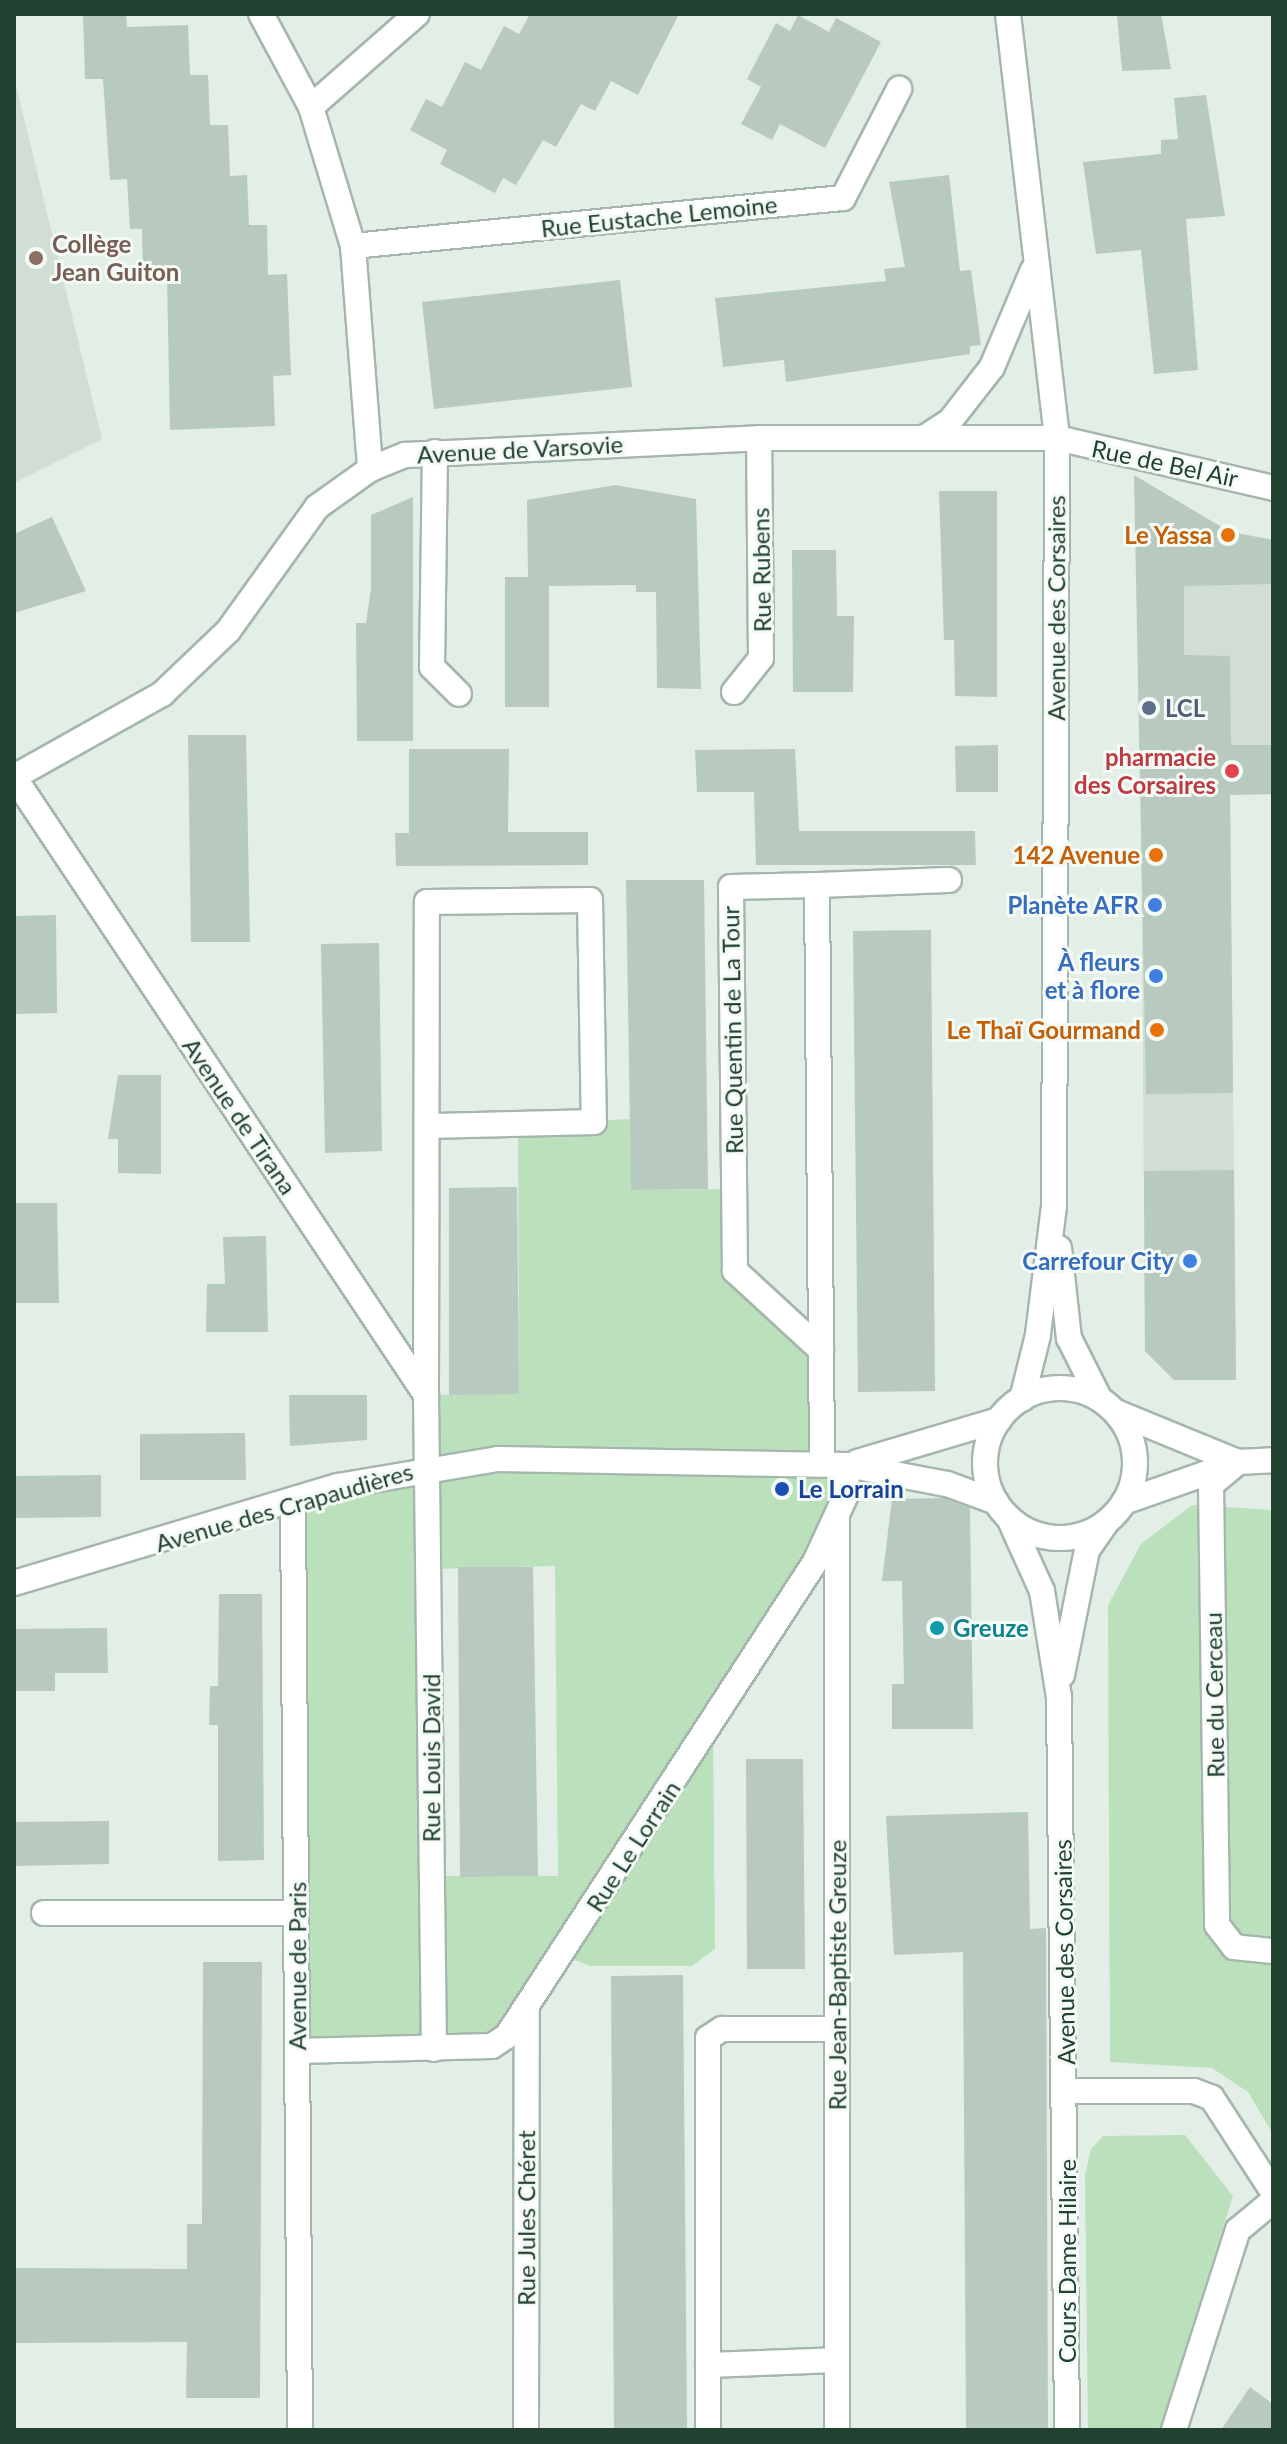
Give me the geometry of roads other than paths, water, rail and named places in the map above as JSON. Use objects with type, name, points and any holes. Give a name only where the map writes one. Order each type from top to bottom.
[{"type":"street","points":[[261,14],[311,107],[353,246],[370,469]]},
{"type":"street","points":[[311,107],[417,14]]},
{"type":"street","name":"Avenue des Corsaires","points":[[1008,14],[1033,270],[1057,438],[1054,1206],[1069,1338],[1107,1405]]},
{"type":"street","name":"Rue Eustache Lemoine","points":[[353,246],[843,198],[899,89]]},
{"type":"street","points":[[927,436],[959,412],[992,367],[1033,270]]},
{"type":"street","name":"Avenue de Varsovie","points":[[14,777],[162,694],[228,631],[317,507],[370,469],[435,452],[759,438],[1057,438]]},
{"type":"street","name":"Rue Rubens","points":[[734,692],[761,658],[759,438]]},
{"type":"street","name":"Rue de Bel Air","points":[[1057,438],[1273,488]]},
{"type":"street","points":[[435,452],[432,667],[459,694]]},
{"type":"street","name":"Avenue de Tirana","points":[[14,777],[426,1395]]},
{"type":"street","points":[[822,1463],[817,885],[949,880]]},
{"type":"street","name":"Rue Quentin de La Tour","points":[[817,885],[731,887],[735,1271],[821,1350]]},
{"type":"street","points":[[427,1126],[594,1122],[590,900],[427,902],[426,1395],[429,1466]]},
{"type":"street","name":"Avenue des Corsaires","points":[[1022,1399],[1054,1206]]},
{"type":"street","points":[[1107,1405],[1134,1446],[1124,1502],[1107,1522],[1068,1538],[1047,1537],[1003,1510],[985,1461],[999,1420],[1022,1399],[1056,1388],[1107,1405],[1238,1462]]},
{"type":"street","name":"Avenue des Crapaudières","points":[[847,1465],[999,1420]]},
{"type":"street","name":"Avenue des Crapaudières","points":[[14,1583],[429,1466],[553,1458],[822,1463],[947,1484],[1003,1510]]},
{"type":"street","points":[[1124,1502],[1238,1462],[1273,1460]]},
{"type":"street","name":"Rue du Cerceau","points":[[1238,1462],[1211,1485],[1222,1940],[1273,1951]]},
{"type":"street","name":"Rue Le Lorrain","points":[[297,2051],[492,2046],[527,2007],[713,1724],[837,1520],[847,1465]]},
{"type":"street","name":"Rue Louis David","points":[[429,1466],[434,2049]]},
{"type":"street","name":"Avenue de Paris","points":[[293,1502],[300,2430]]},
{"type":"street","name":"Avenue des Corsaires","points":[[1003,1510],[1042,1591],[1059,1697],[1067,2091],[1194,2091],[1212,2098],[1273,2192]]},
{"type":"street","name":"Rue Jean-Baptiste Greuze","points":[[837,1520],[837,2430]]},
{"type":"street","name":"Avenue des Corsaires","points":[[1059,1697],[1075,1590],[1087,1550],[1107,1522]]},
{"type":"street","points":[[44,1913],[296,1913]]},
{"type":"street","name":"Rue Jules Chéret","points":[[526,2430],[527,2007]]},
{"type":"street","points":[[708,2430],[708,2038],[722,2029],[837,2029]]},
{"type":"street","name":"Cours Dame Hilaire","points":[[1067,2091],[1067,2430]]},
{"type":"street","points":[[1174,2430],[1238,2230],[1273,2201]]},
{"type":"street","points":[[708,2365],[836,2360]]},
{"type":"place","name":"Collège Jean Guiton","points":[[36,258]]},
{"type":"place","name":"Le Yassa","points":[[1228,535]]},
{"type":"place","name":"LCL","points":[[1149,708]]},
{"type":"place","name":"pharmacie des Corsaires","points":[[1232,771]]},
{"type":"place","name":"142 Avenue","points":[[1156,855]]},
{"type":"place","name":"Planète AFR","points":[[1155,905]]},
{"type":"place","name":"À fleurs et à flore","points":[[1156,976]]},
{"type":"place","name":"Le Thaï Gourmand","points":[[1157,1030]]},
{"type":"place","name":"Carrefour City","points":[[1190,1261]]},
{"type":"place","name":"Le Lorrain","points":[[782,1489]]},
{"type":"place","name":"Greuze","points":[[937,1628]]}]
